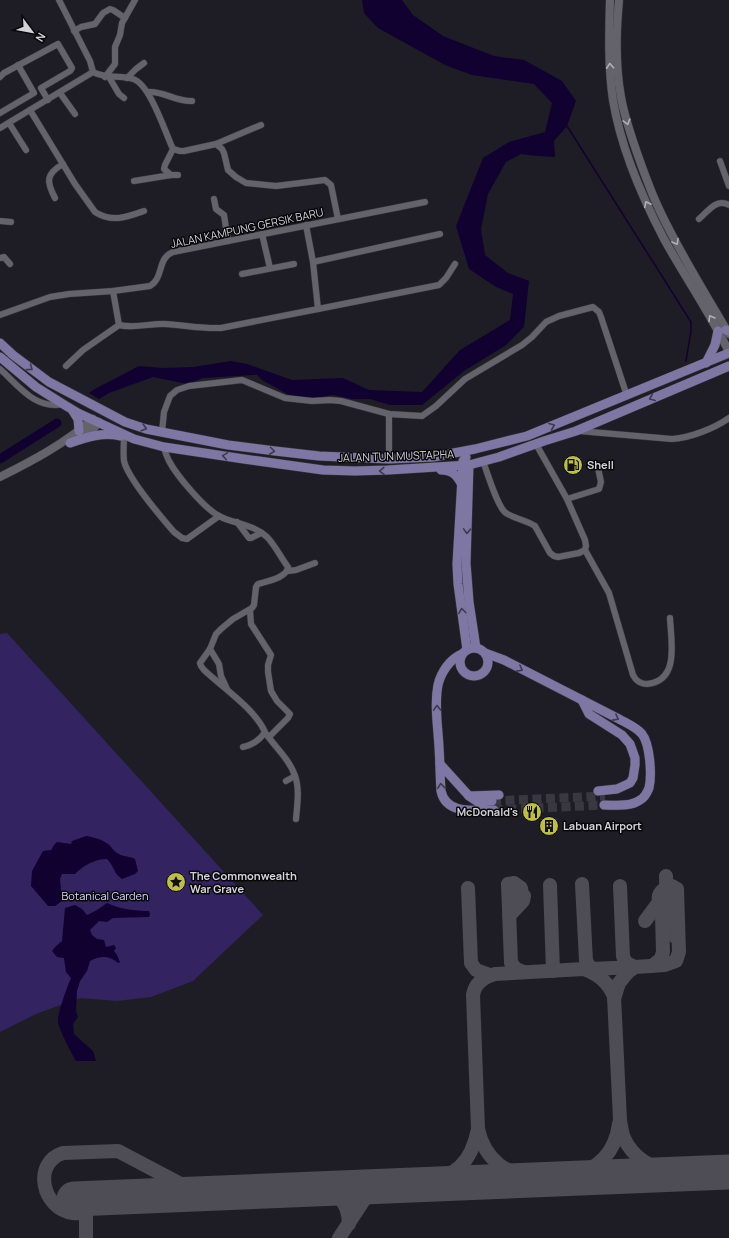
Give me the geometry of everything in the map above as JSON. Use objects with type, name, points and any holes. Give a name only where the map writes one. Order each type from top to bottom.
[{"type":"main road","points":[[610,0],[609,41],[613,100],[620,133],[631,169],[665,240],[726,332]]},
{"type":"main road","points":[[433,457],[466,462],[704,364],[729,352],[726,332],[674,240],[659,209],[642,169],[627,125],[621,98],[618,73],[617,20],[619,0]]},
{"type":"main road","points":[[704,364],[715,345],[726,332]]},
{"type":"main road","points":[[0,343],[63,395],[88,411],[95,420]]},
{"type":"main road","name":"JALAN TUN MUSTAPHA","points":[[0,357],[36,386],[63,404],[134,439],[164,447],[323,470],[355,471],[408,469],[499,457],[576,431],[702,376],[729,366]]},
{"type":"main road","points":[[49,382],[125,422]]},
{"type":"main road","points":[[72,409],[78,419],[79,431]]},
{"type":"main road","points":[[46,454],[95,420],[109,418],[146,429],[228,444],[319,456],[389,460],[433,457],[475,449],[527,436]]},
{"type":"main road","points":[[0,477],[84,435],[95,420]]},
{"type":"main road","points":[[70,443],[95,435],[111,434],[134,439]]},
{"type":"main road","points":[[465,487],[474,470],[499,457]]},
{"type":"main road","points":[[466,462],[466,563],[469,602],[469,651],[460,664],[464,672],[468,675],[478,676],[482,674],[488,666],[485,653]]},
{"type":"main road","points":[[408,469],[419,471],[450,471],[458,476],[465,487]]},
{"type":"main road","points":[[440,764],[469,796],[478,802],[493,806],[456,808],[445,802],[442,798],[441,791],[437,701],[438,685],[441,675],[448,665],[458,656],[469,651],[485,653],[504,660],[582,700],[636,729],[644,738],[647,747],[650,783],[649,789],[643,797],[632,804],[602,798],[630,783],[633,778],[635,758],[630,744],[622,735],[589,714],[582,700]]},
{"type":"main road","points":[[469,796],[499,795]]},
{"type":"street","points":[[59,0],[90,61],[93,72]]},
{"type":"street","points":[[107,77],[115,64],[115,47],[120,35],[122,23],[135,0]]},
{"type":"street","points":[[74,31],[81,27],[95,24],[103,13],[110,9],[114,10],[125,18]]},
{"type":"street","points":[[0,77],[4,72],[56,44],[60,46],[72,68],[70,71],[0,113]]},
{"type":"street","points":[[127,78],[144,63]]},
{"type":"street","points":[[18,65],[34,92]]},
{"type":"street","points":[[93,72],[107,77],[127,78],[137,81],[149,92],[173,149]]},
{"type":"street","points":[[0,128],[93,72]]},
{"type":"street","points":[[107,77],[124,98]]},
{"type":"street","points":[[41,88],[48,100]]},
{"type":"street","points":[[149,92],[154,92],[178,100],[192,101]]},
{"type":"street","points":[[60,93],[75,114]]},
{"type":"street","points":[[30,110],[93,210],[100,215],[113,219],[120,219],[144,211]]},
{"type":"street","points":[[9,123],[26,150]]},
{"type":"street","points":[[173,149],[184,151],[216,144],[261,125]]},
{"type":"street","points":[[216,144],[224,153],[228,170],[246,183],[276,186],[325,180],[331,185],[338,219]]},
{"type":"street","points":[[134,181],[175,175],[164,169],[164,165],[173,149]]},
{"type":"street","points":[[720,160],[729,186]]},
{"type":"street","points":[[55,198],[50,187],[50,176],[53,170],[63,164]]},
{"type":"street","points":[[214,199],[216,208],[224,215],[228,241]]},
{"type":"street","name":"JALAN KAMPUNG GERSIK BARU","points":[[0,315],[50,297],[150,286],[155,283],[159,276],[162,262],[169,254],[425,202]]},
{"type":"street","points":[[699,219],[718,203],[724,202],[729,205]]},
{"type":"street","points":[[0,221],[10,222]]},
{"type":"street","points":[[306,225],[313,262],[318,309]]},
{"type":"street","points":[[262,234],[270,268]]},
{"type":"street","points":[[313,262],[440,234]]},
{"type":"street","points":[[0,258],[4,257],[10,264]]},
{"type":"street","points":[[242,274],[294,264]]},
{"type":"street","points":[[66,366],[82,350],[119,325],[129,327],[164,324],[205,329],[221,328],[439,285],[446,278],[455,264]]},
{"type":"street","points":[[113,291],[119,325]]},
{"type":"street","points":[[162,432],[166,404],[170,396],[177,390],[189,386],[242,380],[285,398],[312,401],[342,401],[389,414],[422,416],[436,406],[465,378],[522,345],[546,322],[559,316],[593,307],[599,312],[601,317],[627,396]]},
{"type":"street","points":[[0,369],[36,401],[55,406],[63,404]]},
{"type":"street","points":[[389,414],[389,460]]},
{"type":"street","points":[[576,431],[672,439],[683,438],[729,418]]},
{"type":"street","points":[[124,436],[124,459],[127,468],[135,481],[174,532],[182,538],[187,539],[219,516]]},
{"type":"street","points":[[536,444],[567,499],[584,540],[586,546],[585,550],[609,593],[633,675],[635,679],[643,684],[655,683],[667,674],[671,661],[670,618]]},
{"type":"street","points":[[164,447],[169,461],[177,473],[209,508],[219,516],[237,522],[267,537],[288,567],[288,570]]},
{"type":"street","points":[[484,464],[502,510],[512,517],[531,523],[535,526],[550,553],[558,557],[579,553],[585,550]]},
{"type":"street","points":[[567,499],[599,489],[601,482],[598,468]]},
{"type":"street","points":[[237,522],[248,538],[261,533]]},
{"type":"street","points":[[296,819],[297,794],[295,776],[288,762],[256,717],[200,665],[201,661],[210,649],[216,634],[233,619],[250,610],[254,605],[256,586],[258,584],[283,575],[288,570],[296,570],[315,563]]},
{"type":"street","points":[[243,747],[267,734],[288,718],[290,714],[277,701],[271,691],[268,665],[271,655],[251,624],[250,610]]},
{"type":"street","points":[[210,649],[219,664],[221,676],[228,691]]},
{"type":"street","points":[[286,782],[295,776]]},
{"type":"green space","name":"Botanical Garden","points":[[7,633],[263,915],[193,981],[151,997],[117,1001],[80,998],[36,1014],[0,1032],[0,634]]},
{"type":"shaded area","points":[[362,0],[402,0],[413,15],[443,36],[494,56],[524,60],[562,81],[576,101],[567,126],[554,141],[555,157],[521,154],[506,162],[488,194],[481,229],[485,255],[508,273],[529,281],[524,327],[506,345],[464,371],[422,405],[390,405],[370,399],[352,399],[333,395],[308,399],[291,396],[262,380],[257,375],[203,378],[187,384],[153,377],[109,393],[99,399],[89,393],[139,366],[164,368],[193,367],[231,361],[247,364],[292,380],[343,378],[369,390],[422,392],[460,350],[510,320],[513,294],[496,287],[469,269],[456,226],[483,158],[509,142],[545,132],[552,103],[534,84],[472,75],[445,65],[378,28],[364,13]]},
{"type":"shaded area","points":[[86,836],[103,841],[117,853],[135,859],[138,871],[135,874],[122,879],[107,859],[102,859],[85,866],[75,874],[62,874],[60,879],[62,901],[55,906],[48,906],[31,886],[32,871],[43,851],[51,850],[57,842],[71,844],[72,841]]},
{"type":"shaded area","points":[[107,903],[127,909],[149,911],[150,914],[149,917],[113,918],[107,922],[99,921],[90,930],[92,935],[97,939],[104,940],[106,947],[114,945],[116,948],[114,951],[120,962],[118,963],[115,960],[104,957],[90,961],[87,971],[80,981],[77,991],[76,1011],[78,1017],[73,1024],[74,1034],[93,1051],[96,1061],[76,1061],[58,1021],[61,1006],[71,978],[66,972],[64,958],[57,957],[52,951],[62,941],[65,908],[75,905],[82,909],[87,915]]},
{"type":"waterway","points":[[567,126],[691,322],[686,361]]},
{"type":"waterway","points":[[0,459],[57,423]]},
{"type":"taxiway","points":[[666,876],[667,919],[674,926],[675,937]]},
{"type":"taxiway","points":[[509,916],[523,901],[524,896],[522,895],[521,888],[514,883],[508,884],[511,963],[516,969],[524,972]]},
{"type":"taxiway","points":[[582,884],[586,961],[591,969],[635,967],[627,963],[623,956],[620,886]]},
{"type":"taxiway","points":[[550,885],[553,971]]},
{"type":"taxiway","points":[[614,999],[619,983],[628,972],[635,967],[665,965],[676,961],[679,952],[677,889],[672,886],[661,891],[659,902],[645,921]]},
{"type":"taxiway","points":[[468,888],[471,963],[476,970],[490,975]]},
{"type":"taxiway","points":[[652,966],[661,959],[663,952],[662,915]]},
{"type":"taxiway","points":[[536,1180],[515,1174],[498,1164],[486,1149],[481,1140],[478,1129],[473,995],[476,987],[481,981],[495,974],[584,969],[598,976],[605,982],[614,996],[620,1120],[624,1138],[634,1153],[647,1163],[662,1170],[679,1174]]},
{"type":"taxiway","points":[[573,1178],[598,1164],[610,1151],[614,1143],[619,1124]]},
{"type":"taxiway","points":[[423,1185],[445,1177],[460,1166],[471,1151],[478,1129]]},
{"type":"taxiway","points":[[118,1198],[103,1201],[82,1213],[73,1213],[62,1210],[48,1195],[44,1175],[47,1166],[53,1158],[63,1153],[118,1151],[192,1190],[210,1194]]},
{"type":"taxiway","points":[[339,1238],[364,1200],[376,1190],[389,1186]]},
{"type":"taxiway","points":[[311,1189],[333,1194],[343,1201],[346,1207],[349,1224]]},
{"type":"taxiway","points":[[86,1199],[86,1238]]},
{"type":"runway","points":[[74,1199],[729,1172]]},
{"type":"tunnel","points":[[492,801],[605,796]]},
{"type":"tunnel","points":[[494,810],[604,805]]},
{"type":"place","name":"Shell","points":[[573,465]]},
{"type":"place","name":"McDonald's","points":[[532,812]]},
{"type":"place","name":"Labuan Airport","points":[[549,826]]},
{"type":"place","name":"The Commonwealth War Grave","points":[[176,882]]}]
